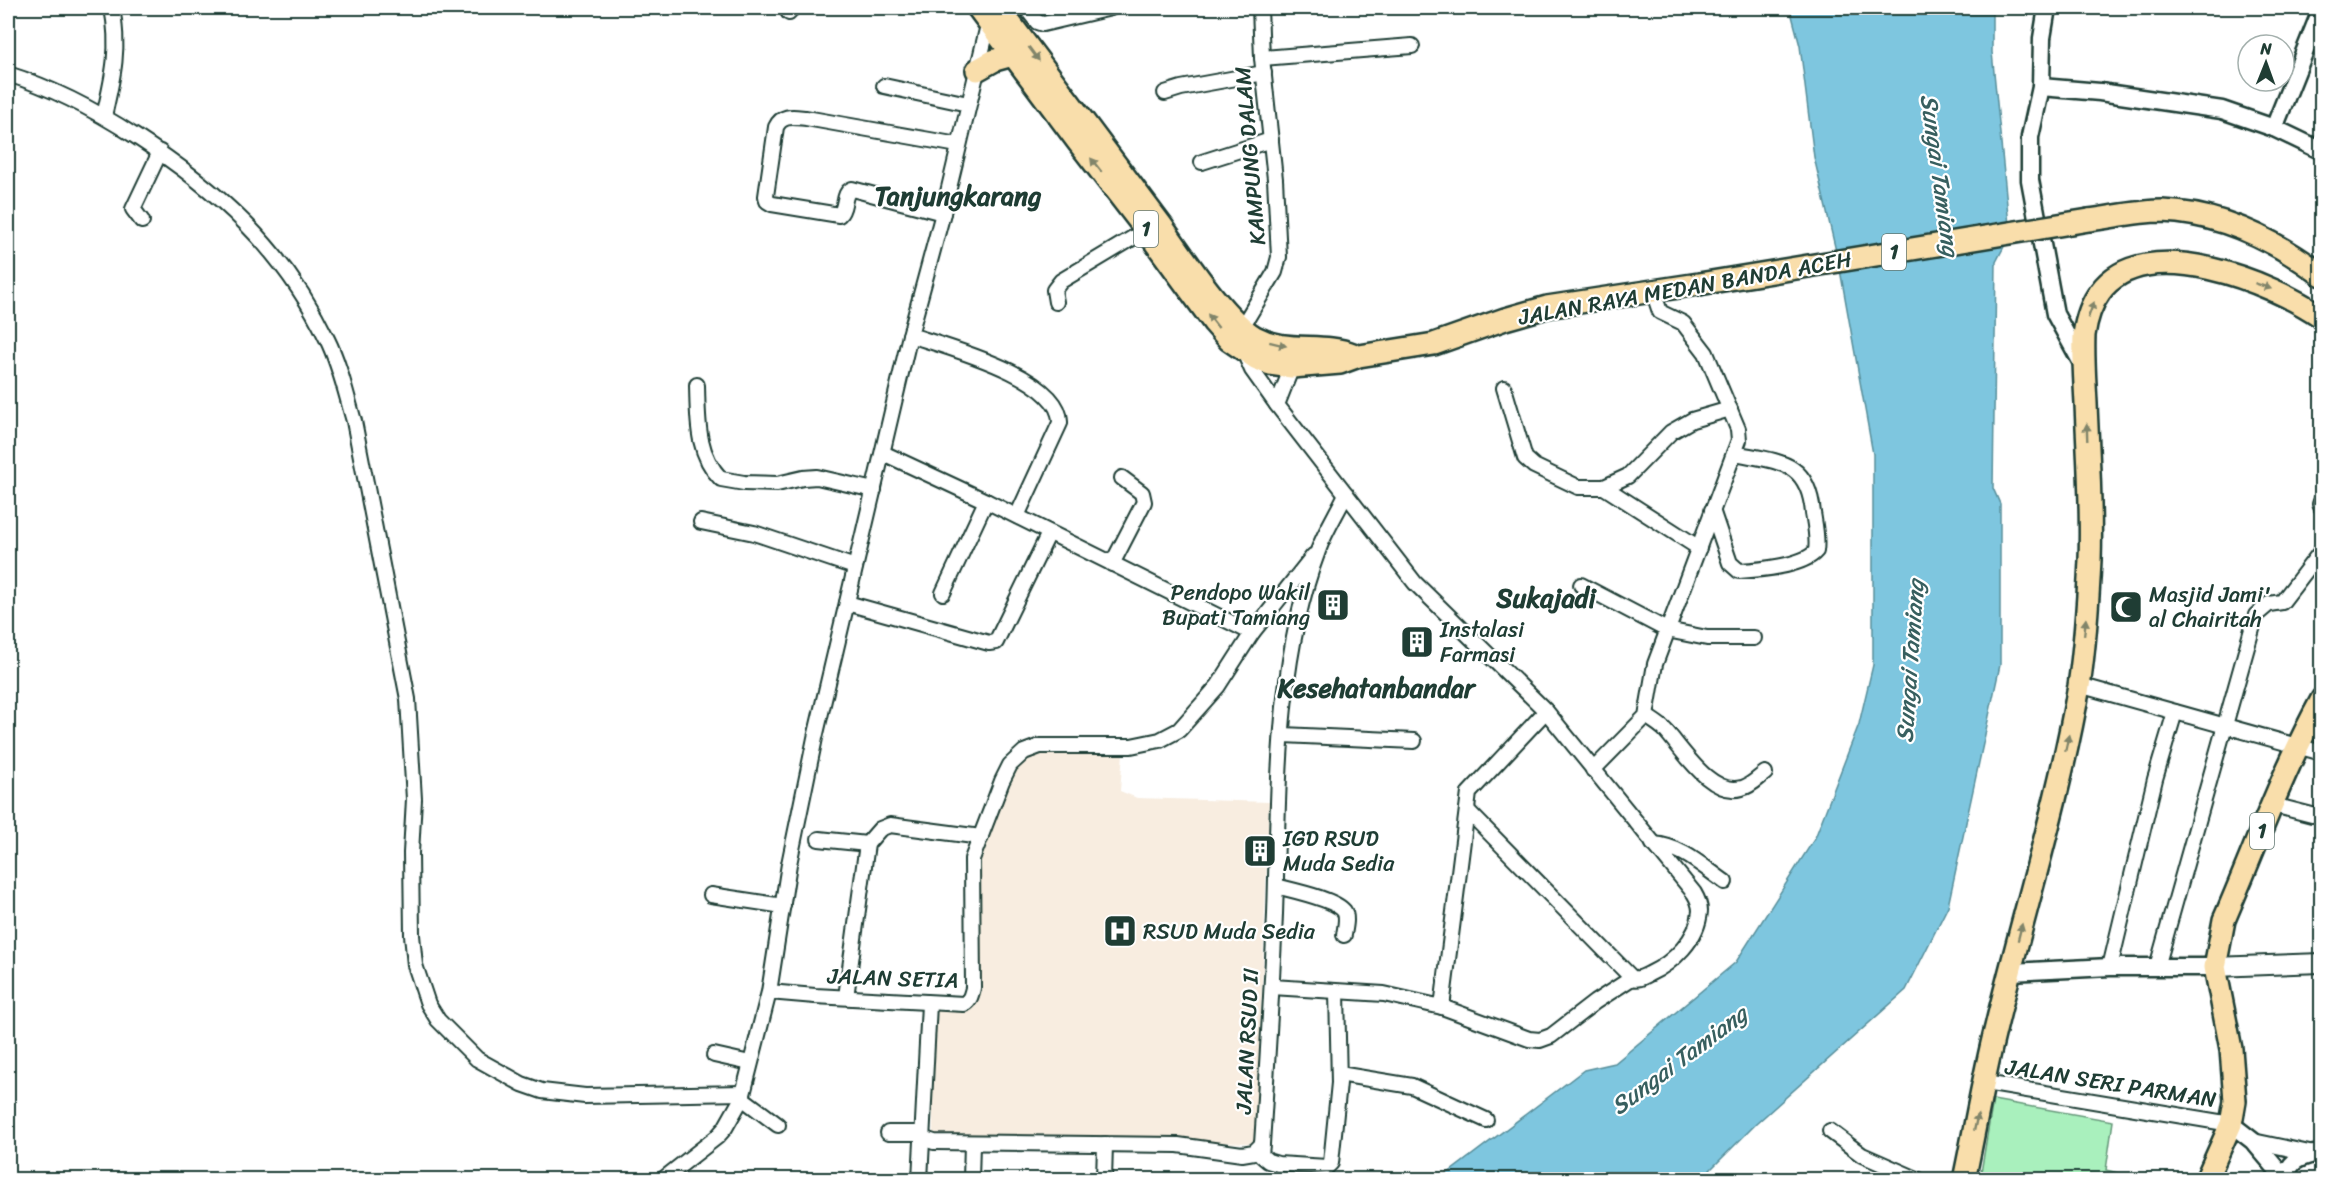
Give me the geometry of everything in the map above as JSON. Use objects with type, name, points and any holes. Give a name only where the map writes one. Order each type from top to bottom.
[{"type":"highway","name":"JALAN RAYA MEDAN BANDA ACEH","points":[[998,12],[1013,55],[1242,327],[1255,336],[1276,345],[1339,351],[1359,356]]},
{"type":"highway","name":"JALAN RAYA MEDAN BANDA ACEH","points":[[998,12],[1146,230],[1214,323],[1244,352],[1270,364],[1292,367],[1330,365],[1359,356],[1434,344],[1546,307],[2089,220],[2160,211],[2203,217],[2230,224],[2271,241],[2322,275]]},
{"type":"highway","points":[[977,70],[995,60],[1013,55]]},
{"type":"highway","points":[[1964,1179],[1995,1029],[2057,789],[2079,685],[2090,557],[2084,367],[2084,333],[2089,313],[2100,292],[2128,270],[2148,264],[2165,263],[2191,265],[2224,273],[2276,290],[2322,317]]},
{"type":"highway","name":"1","points":[[2206,1179],[2231,1124],[2235,1101],[2230,1049],[2215,967],[2224,920],[2296,746],[2322,699]]},
{"type":"main road","points":[[2215,967],[2322,963]]},
{"type":"street","points":[[104,116],[117,57],[112,8]]},
{"type":"street","points":[[1026,8],[1037,22],[1043,24],[1111,8]]},
{"type":"street","name":"KAMPUNG DALAM","points":[[1242,327],[1277,265],[1279,245],[1262,58],[1260,8]]},
{"type":"street","points":[[2047,8],[2042,38],[2041,87],[2030,137],[2030,180],[2055,314],[2084,367]]},
{"type":"street","points":[[2274,128],[2322,8]]},
{"type":"street","points":[[663,1179],[717,1137],[725,1128],[742,1095],[769,992],[815,738],[855,567],[968,104],[977,70],[998,12]]},
{"type":"street","points":[[1262,58],[1412,46]]},
{"type":"street","points":[[1165,93],[1264,73]]},
{"type":"street","points":[[8,74],[74,100],[104,116],[203,183],[263,241],[291,278],[322,330],[342,376],[364,471],[408,699],[414,788],[411,853],[412,934],[415,965],[428,1004],[438,1020],[477,1059],[522,1084],[542,1091],[585,1096],[742,1095],[778,1125]]},
{"type":"street","points":[[884,86],[968,104]]},
{"type":"street","points":[[2041,87],[2100,92],[2222,110],[2274,128],[2322,151]]},
{"type":"street","points":[[943,213],[852,189],[847,194],[843,212],[839,215],[772,204],[767,201],[766,196],[776,127],[778,122],[784,118],[806,118],[958,145]]},
{"type":"street","points":[[1202,162],[1271,140]]},
{"type":"street","points":[[142,221],[134,211],[134,207],[160,153]]},
{"type":"street","points":[[1056,302],[1054,290],[1057,285],[1146,230]]},
{"type":"street","points":[[1593,770],[1646,716],[1652,674],[1739,440],[1738,429],[1706,353],[1683,323],[1660,312],[1653,291]]},
{"type":"street","points":[[910,335],[1004,368],[1031,382],[1058,408],[1060,423],[1056,434],[1017,516]]},
{"type":"street","points":[[1244,352],[1252,370],[1277,405],[1415,583],[1546,711],[1694,893],[1700,913],[1692,935],[1674,958],[1638,980],[1632,978],[1467,810]]},
{"type":"street","points":[[1277,405],[1292,367]]},
{"type":"street","points":[[697,385],[699,438],[704,453],[721,479],[744,483],[777,484],[817,477],[874,490]]},
{"type":"street","points":[[1504,388],[1521,448],[1529,462],[1578,487],[1604,487],[1628,476],[1671,432],[1692,420],[1730,409]]},
{"type":"street","points":[[884,453],[1017,516],[1252,633]]},
{"type":"street","points":[[1712,510],[1730,563],[1739,571],[1775,567],[1809,558],[1816,550],[1812,500],[1805,480],[1799,473],[1779,462],[1734,453]]},
{"type":"street","points":[[1112,564],[1144,502],[1142,493],[1122,478]]},
{"type":"street","points":[[1604,487],[1699,548]]},
{"type":"street","name":"JALAN RSUD II","points":[[888,1133],[921,1133],[925,1139],[934,1142],[1178,1145],[1242,1154],[1254,1152],[1262,1144],[1272,987],[1278,795],[1293,637],[1318,550],[1346,494]]},
{"type":"street","points":[[2322,499],[2320,504],[2322,509]]},
{"type":"street","points":[[943,593],[986,501]]},
{"type":"street","points":[[701,522],[754,534],[855,567]]},
{"type":"street","points":[[847,603],[994,643],[999,640],[1049,533]]},
{"type":"street","name":"JALAN SETIA","points":[[769,992],[929,1004],[964,1004],[971,998],[973,988],[972,859],[1010,765],[1024,752],[1047,745],[1131,746],[1160,740],[1179,730],[1218,686],[1252,633],[1318,550]]},
{"type":"street","points":[[2157,967],[2256,615],[2263,607],[2282,602],[2322,550]]},
{"type":"street","points":[[1581,585],[1667,630],[1707,638],[1754,638]]},
{"type":"street","points":[[2079,685],[2322,753]]},
{"type":"street","points":[[1442,1007],[1471,789],[1546,711]]},
{"type":"street","points":[[2110,967],[2155,779],[2175,712]]},
{"type":"street","points":[[1646,716],[1662,727],[1704,775],[1717,786],[1731,789],[1744,788],[1765,773]]},
{"type":"street","points":[[1283,735],[1414,741]]},
{"type":"street","points":[[2273,805],[2312,815]]},
{"type":"street","points":[[846,997],[867,844],[882,827],[890,825],[981,837]]},
{"type":"street","points":[[819,839],[867,844]]},
{"type":"street","points":[[1653,844],[1666,845],[1682,851],[1725,882]]},
{"type":"street","points":[[1276,886],[1330,902],[1341,909],[1345,914],[1344,935]]},
{"type":"street","points":[[711,895],[783,906]]},
{"type":"street","points":[[2010,972],[2110,967],[2215,967]]},
{"type":"street","points":[[1272,987],[1384,994],[1442,1007],[1529,1039],[1540,1040],[1551,1036],[1595,1002],[1632,978]]},
{"type":"street","points":[[1262,1144],[1262,1155],[1272,1163],[1329,1166],[1334,1140],[1339,1074],[1337,992]]},
{"type":"street","points":[[920,1179],[929,1004]]},
{"type":"street","points":[[714,1055],[750,1063]]},
{"type":"street","points":[[1339,1074],[1412,1086],[1486,1120]]},
{"type":"street","name":"JALAN SERI PARMAN","points":[[1985,1083],[2231,1124]]},
{"type":"street","points":[[2231,1124],[2253,1142],[2286,1179],[2290,1165],[2295,1160],[2318,1155]]},
{"type":"street","points":[[1830,1131],[1862,1155],[1919,1179]]},
{"type":"street","points":[[2253,1142],[2318,1155]]},
{"type":"street","points":[[971,1179],[972,1143]]},
{"type":"street","points":[[1104,1179],[1105,1144]]},
{"type":"shaded area","name":"RSUD Muda Sedia","points":[[1033,753],[1123,753],[1120,791],[1137,798],[1269,802],[1256,1143],[933,1138],[932,1009],[976,1005],[977,856],[1015,766]]},
{"type":"green space","points":[[1993,1100],[2113,1121],[2106,1170],[2126,1175],[2125,1179],[1980,1179]]},
{"type":"water","name":"Sungai Tamiang","points":[[1790,8],[1992,8],[1992,52],[2010,235],[1996,262],[1993,488],[2000,504],[2000,665],[1948,906],[1906,990],[1756,1124],[1701,1179],[1439,1180],[1584,1070],[1615,1063],[1736,962],[1815,838],[1859,724],[1873,665],[1873,454],[1839,264],[1814,157],[1800,46]]},
{"type":"place","name":"Pendopo Wakil Bupati Tamiang","points":[[1333,605]]},
{"type":"place","name":"Masjid Jami' al Chairitah","points":[[2126,607]]},
{"type":"place","name":"Instalasi Farmasi","points":[[1417,642]]},
{"type":"place","name":"IGD RSUD Muda Sedia","points":[[1260,851]]},
{"type":"place","name":"RSUD Muda Sedia","points":[[1120,931]]},
{"type":"district","name":"Tanjungkarang","points":[[958,196]]},
{"type":"district","name":"Sukajadi","points":[[1546,598]]},
{"type":"district","name":"Kesehatanbandar","points":[[1376,688]]}]
